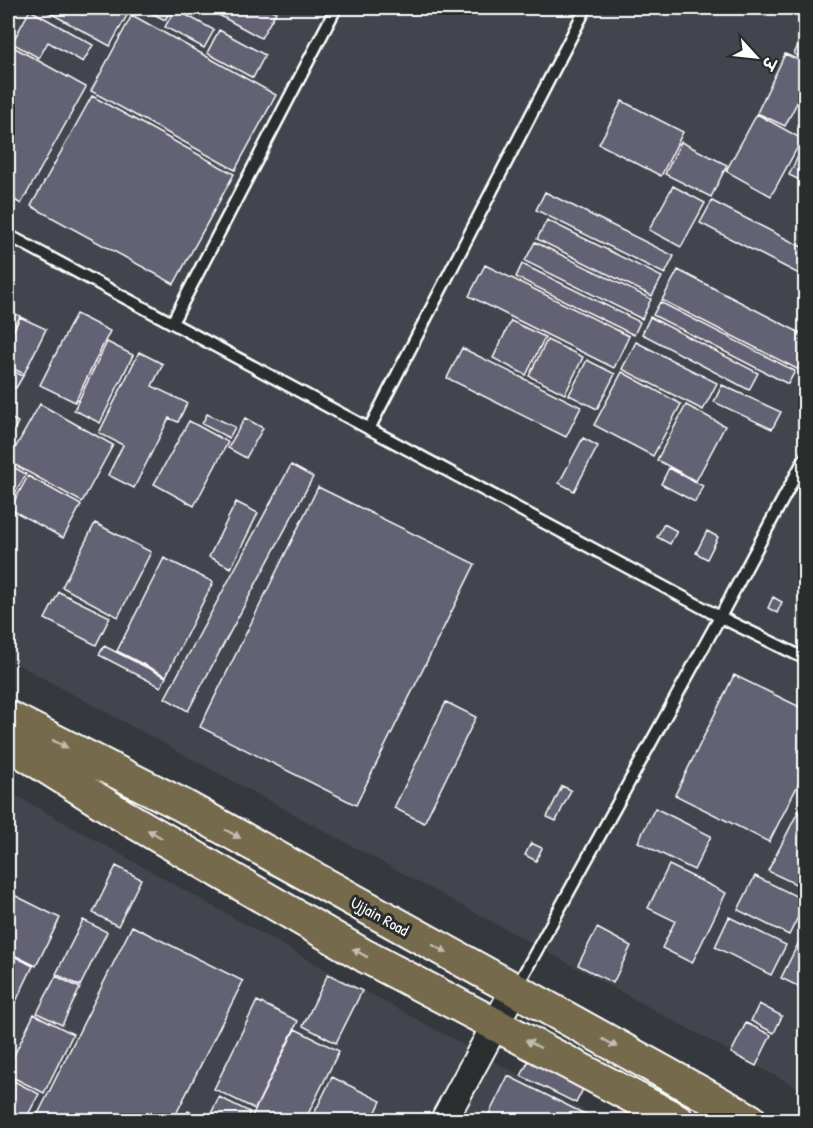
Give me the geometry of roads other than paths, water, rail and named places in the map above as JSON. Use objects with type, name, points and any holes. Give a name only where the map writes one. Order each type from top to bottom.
[{"type":"main road","name":"Ujjain Road","points":[[8,717],[182,805],[750,1120]]},
{"type":"main road","points":[[8,743],[122,815],[365,956],[677,1120]]},
{"type":"street","points":[[444,1120],[514,990]]},
{"type":"lane","points":[[172,323],[336,8]]},
{"type":"lane","points":[[369,429],[586,8]]},
{"type":"lane","points":[[8,235],[720,617],[806,659]]},
{"type":"lane","points":[[514,990],[806,456]]}]
